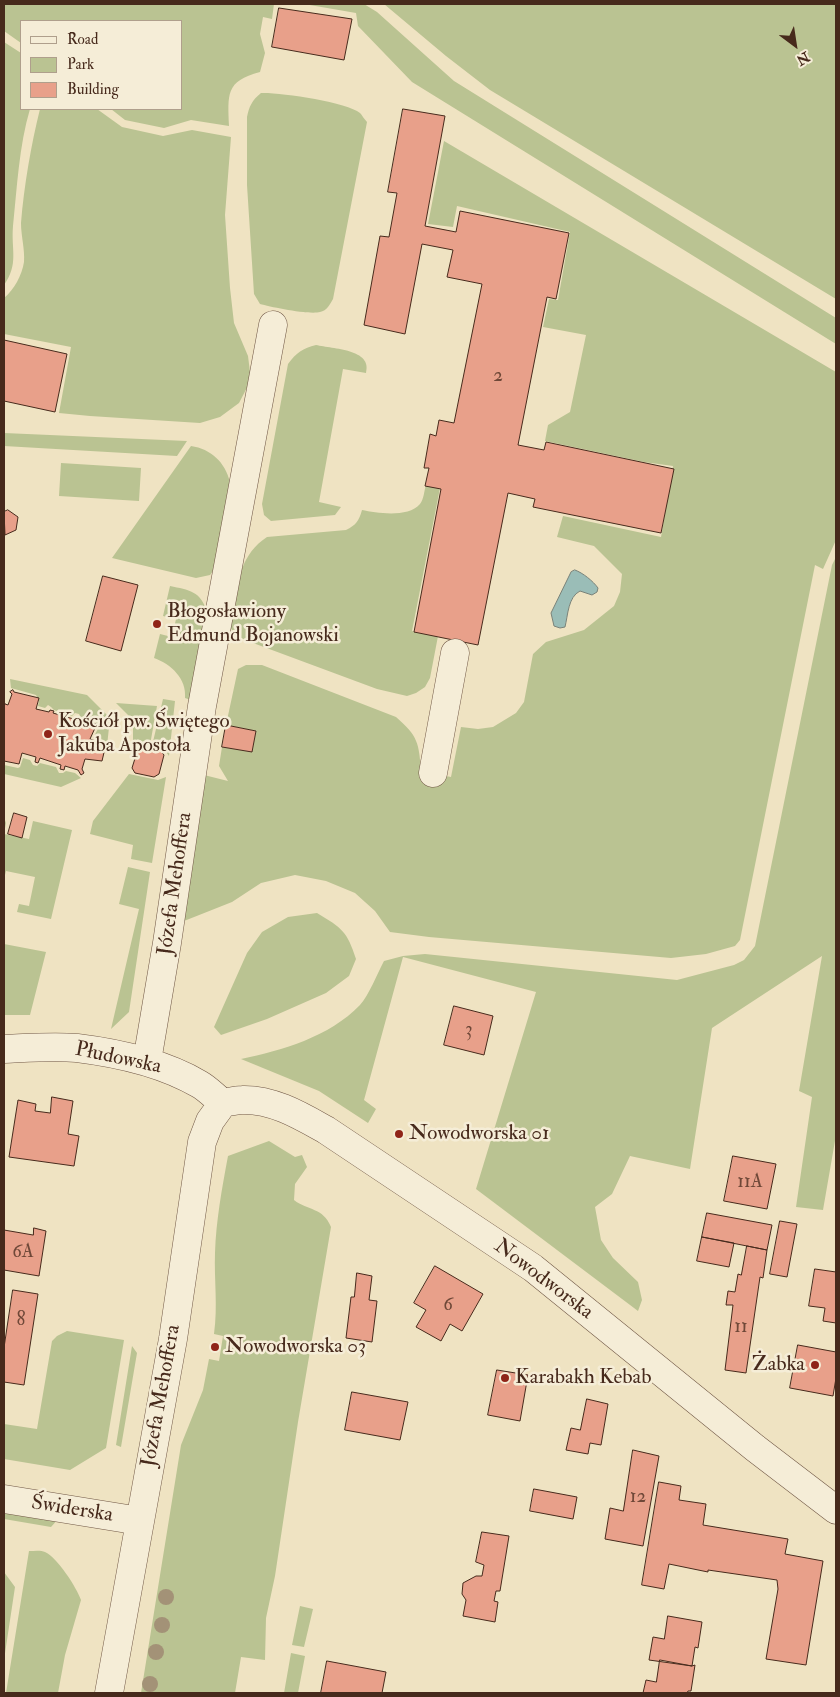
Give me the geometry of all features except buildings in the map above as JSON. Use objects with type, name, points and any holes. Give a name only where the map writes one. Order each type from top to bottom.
[{"type":"street","name":"Józefa Mehoffera","points":[[147,1061],[167,943],[202,706],[273,325]]},
{"type":"street","points":[[434,773],[455,654]]},
{"type":"street","name":"Płudowska","points":[[4,1049],[77,1048],[147,1061],[200,1085],[223,1103]]},
{"type":"street","name":"Nowodworska","points":[[223,1103],[242,1100],[262,1102],[297,1113],[326,1130],[533,1268],[755,1448],[836,1510]]},
{"type":"street","name":"Józefa Mehoffera","points":[[109,1693],[173,1339],[202,1142],[210,1121],[223,1103]]},
{"type":"street","name":"Świderska","points":[[4,1499],[140,1521]]},
{"type":"green space","points":[[4,4],[274,4],[272,19],[263,17],[260,34],[265,53],[260,72],[240,80],[231,91],[228,106],[229,126],[191,120],[164,128],[125,120],[112,110],[182,110],[182,20],[20,20],[20,42],[4,31]]},
{"type":"green space","points":[[304,4],[364,4],[377,12],[454,81],[836,318],[836,344],[412,82],[358,26],[356,13]]},
{"type":"green space","points":[[384,4],[836,4],[836,299],[490,90]]},
{"type":"green space","points":[[4,42],[20,52],[20,110],[30,110],[19,167],[13,226],[13,263],[9,277],[4,285]]},
{"type":"green space","points":[[261,93],[296,96],[341,105],[360,113],[367,122],[333,299],[325,310],[315,313],[299,312],[260,304],[254,294],[247,185],[247,117],[251,104]]},
{"type":"green space","points":[[40,110],[98,110],[122,127],[163,136],[192,130],[231,137],[225,215],[230,288],[234,323],[248,356],[251,380],[239,403],[220,417],[200,423],[59,413],[71,347],[4,334],[4,298],[17,282],[24,262],[21,223],[22,209]]},
{"type":"green space","points":[[444,141],[836,372],[836,540],[823,569],[815,565],[740,940],[735,946],[706,954],[671,958],[390,932],[375,911],[355,893],[326,881],[295,875],[261,883],[232,902],[179,923],[204,775],[228,781],[219,766],[222,747],[252,752],[256,731],[226,725],[238,669],[246,665],[262,665],[396,717],[409,730],[416,741],[421,771],[451,777],[461,727],[478,729],[493,727],[516,713],[524,702],[533,654],[546,642],[584,630],[614,606],[620,592],[622,574],[594,546],[557,537],[563,516],[661,537],[673,466],[644,462],[545,441],[548,425],[570,412],[586,335],[543,327],[549,299],[558,300],[570,232],[457,206],[453,227],[428,224]]},
{"type":"green space","points":[[316,345],[341,349],[358,355],[364,359],[367,365],[366,373],[343,369],[319,502],[341,507],[335,515],[271,521],[264,515],[262,504],[288,364],[300,352]]},
{"type":"green space","points":[[4,433],[187,441],[177,456],[4,446]]},
{"type":"green space","points":[[191,446],[211,453],[225,468],[230,482],[214,570],[210,575],[196,578],[112,558]]},
{"type":"green space","points":[[61,463],[141,468],[139,501],[59,496]]},
{"type":"green space","points":[[426,485],[440,488],[412,631],[438,636],[430,678],[425,687],[407,696],[377,689],[245,640],[233,632],[230,626],[230,618],[242,568],[252,551],[267,537],[346,530],[357,522],[362,510],[392,513],[408,511],[420,504]]},
{"type":"green space","points":[[836,557],[836,1135],[823,1210],[796,1207],[812,1097],[799,1091],[822,956],[712,1028],[690,1169],[630,1156],[612,1194],[595,1207],[601,1240],[613,1258],[638,1282],[642,1300],[638,1311],[476,1189],[536,992],[403,957],[364,1100],[376,1109],[368,1123],[319,1091],[241,1059],[305,1041],[334,1026],[360,1005],[370,990],[384,961],[403,956],[425,954],[677,980],[734,965],[744,960],[755,946],[832,565]]},
{"type":"green space","points":[[170,586],[188,590],[198,596],[207,612],[194,701],[185,698],[185,691],[177,673],[166,664],[154,658],[160,634],[172,637],[176,619],[163,616]]},
{"type":"green space","points":[[10,679],[87,695],[110,718],[107,746],[103,740],[93,738],[99,727],[94,720],[81,718],[79,714],[75,713],[72,716],[54,710],[48,705],[45,708],[38,706],[39,701],[36,695],[11,688]]},
{"type":"green space","points":[[163,699],[175,701],[169,756],[164,749],[152,746]]},
{"type":"green space","points":[[116,703],[157,706],[150,745],[133,742],[133,720]]},
{"type":"green space","points":[[23,758],[30,760],[33,765],[37,766],[40,763],[56,767],[59,773],[66,771],[75,773],[81,778],[61,787],[4,774],[4,765],[18,768]]},
{"type":"green space","points":[[129,774],[158,780],[166,777],[152,863],[131,859],[133,845],[90,834],[93,821]]},
{"type":"green space","points":[[4,817],[6,823],[4,834]]},
{"type":"green space","points":[[33,821],[72,830],[51,919],[17,912],[19,904],[29,906],[35,877],[6,871],[4,879],[4,834],[29,839]]},
{"type":"green space","points":[[128,867],[150,872],[129,1012],[111,1029],[139,909],[119,904]]},
{"type":"green space","points":[[317,913],[343,931],[350,942],[356,959],[349,976],[326,993],[267,1019],[221,1035],[214,1027],[247,953],[262,932],[288,917]]},
{"type":"green space","points":[[4,944],[46,952],[30,1015],[4,1015]]},
{"type":"green space","points":[[269,1141],[295,1157],[302,1155],[307,1167],[295,1184],[294,1200],[324,1216],[331,1227],[298,1422],[275,1576],[266,1618],[265,1660],[241,1657],[235,1693],[141,1693],[181,1445],[203,1390],[209,1359],[219,1361],[223,1336],[214,1334],[216,1313],[215,1253],[218,1217],[228,1156]]},
{"type":"green space","points":[[67,1331],[124,1340],[106,1448],[70,1470],[4,1459],[4,1424],[37,1429],[52,1341]]},
{"type":"green space","points":[[132,1346],[137,1353],[121,1447],[116,1445]]},
{"type":"green space","points":[[4,1508],[60,1517],[51,1527],[4,1519]]},
{"type":"green space","points":[[29,1551],[43,1551],[50,1555],[61,1566],[81,1600],[65,1655],[58,1693],[6,1693]]},
{"type":"green space","points":[[4,1572],[15,1587],[4,1660]]},
{"type":"green space","points":[[300,1606],[313,1609],[304,1647],[292,1645]]},
{"type":"green space","points":[[291,1653],[305,1656],[298,1693],[284,1693]]},
{"type":"water","points":[[575,570],[584,575],[598,588],[597,592],[592,595],[580,591],[576,594],[569,607],[565,627],[560,628],[554,626],[551,613],[571,572]]},
{"type":"place","name":"Błogosławiony Edmund Bojanowski","points":[[157,624]]},
{"type":"place","name":"Kościół pw. Świętego Jakuba Apostoła","points":[[48,734]]},
{"type":"place","name":"Nowodworska 01","points":[[399,1134]]},
{"type":"place","name":"Nowodworska 03","points":[[215,1347]]},
{"type":"place","name":"Żabka","points":[[815,1365]]},
{"type":"place","name":"Karabakh Kebab","points":[[505,1378]]}]
